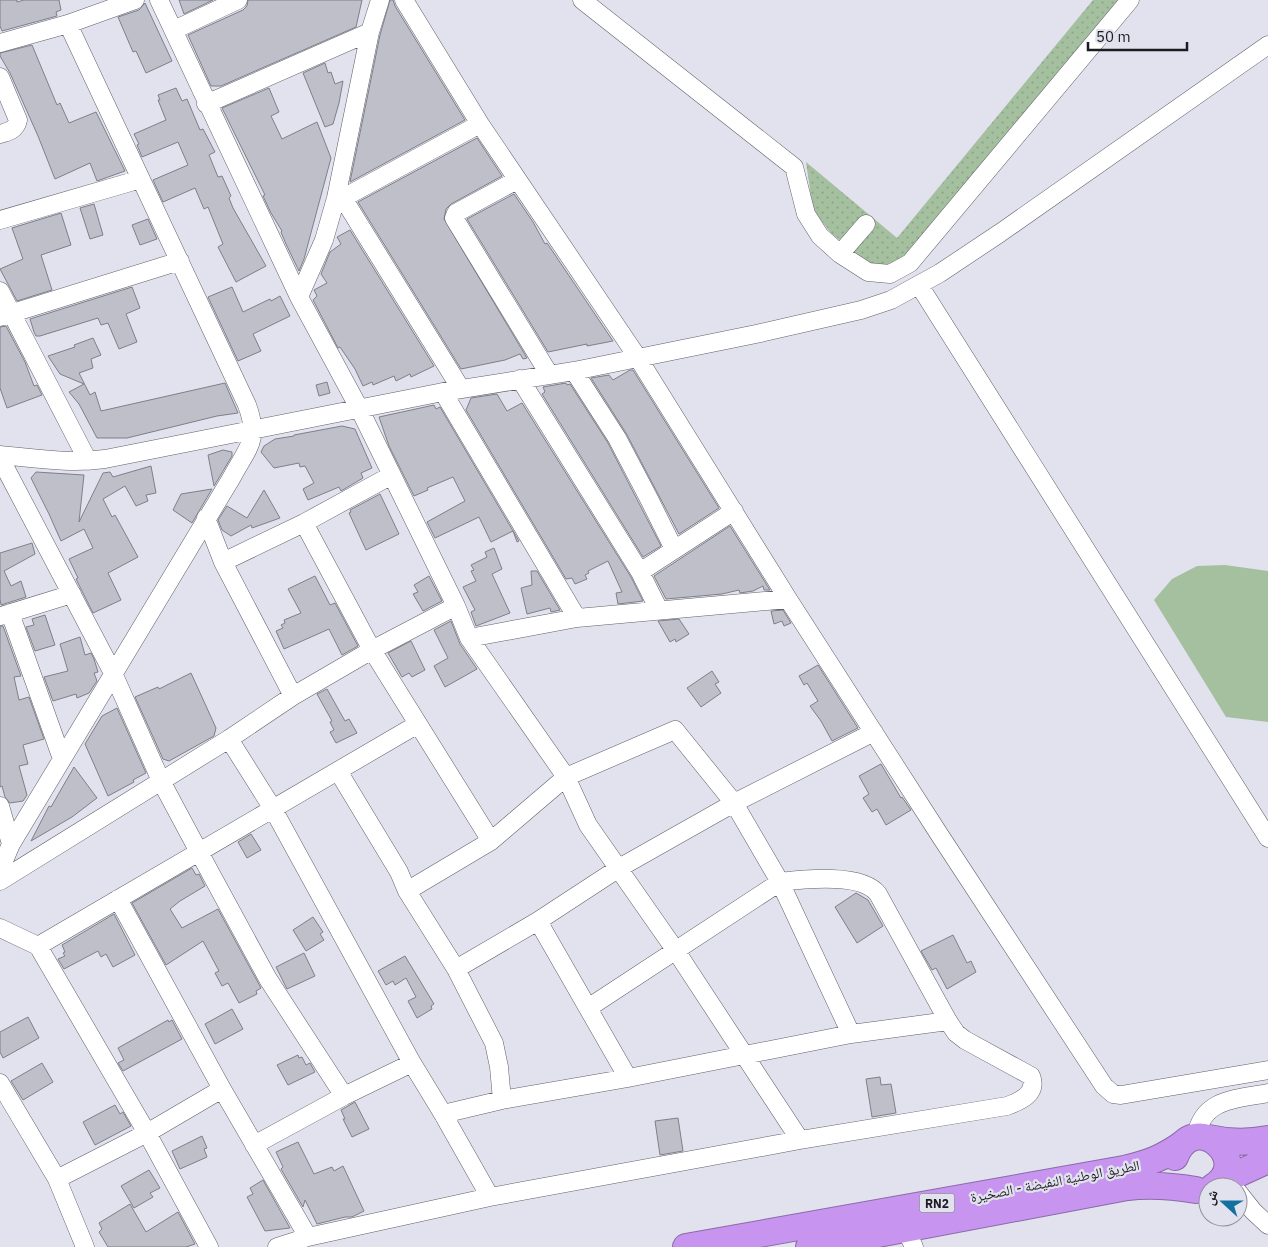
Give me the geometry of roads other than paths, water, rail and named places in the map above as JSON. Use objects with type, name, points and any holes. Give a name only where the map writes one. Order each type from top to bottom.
[{"type":"highway","points":[[1196,1139],[1240,1143],[1268,1139]]},
{"type":"highway","points":[[1198,1186],[1188,1187],[1181,1182],[1176,1175],[1174,1166],[1174,1158],[1178,1150],[1196,1139],[1216,1141],[1225,1152],[1220,1177]]},
{"type":"highway","name":"الطريق الوطنية النفيضة - الصخيرة","points":[[686,1247],[1124,1169],[1148,1163],[1196,1139]]},
{"type":"highway","points":[[1234,1177],[1268,1160]]},
{"type":"highway","name":"الطريق الوطنية النفيضة - الصخيرة","points":[[809,1247],[910,1238],[1127,1187],[1198,1185]]},
{"type":"street","points":[[0,43],[68,24],[135,0]]},
{"type":"street","points":[[158,0],[174,30],[206,104],[299,296],[392,474],[456,606],[469,638],[566,777],[588,824],[676,951],[800,1140]]},
{"type":"street","points":[[174,30],[238,0]]},
{"type":"street","points":[[299,296],[324,240],[339,198],[370,32],[380,0]]},
{"type":"street","points":[[404,0],[480,124],[638,358],[788,599],[1104,1086],[1113,1094],[1121,1095],[1268,1070]]},
{"type":"street","points":[[582,0],[794,167],[806,214],[820,236],[840,254],[868,272],[890,274],[910,263],[1130,0]]},
{"type":"street","points":[[0,870],[11,844],[251,442],[254,430],[248,405],[68,24]]},
{"type":"street","points":[[206,104],[370,32]]},
{"type":"street","points":[[0,456],[88,461],[461,388],[574,371],[756,334],[861,310],[891,300],[919,285],[1000,233],[1264,50]]},
{"type":"street","points":[[0,77],[18,120],[17,126],[0,134]]},
{"type":"street","points":[[339,198],[480,124]]},
{"type":"street","points":[[0,220],[141,179]]},
{"type":"street","points":[[517,180],[456,213],[454,218],[549,374]]},
{"type":"street","points":[[339,198],[461,388]]},
{"type":"street","points":[[840,254],[866,224]]},
{"type":"street","points":[[6,315],[180,261]]},
{"type":"street","points":[[919,285],[1268,838]]},
{"type":"street","points":[[0,291],[6,315],[88,461]]},
{"type":"street","points":[[574,371],[616,438],[674,549]]},
{"type":"street","points":[[520,379],[640,572],[659,610]]},
{"type":"street","points":[[443,392],[577,618]]},
{"type":"street","points":[[0,456],[113,673],[161,781],[199,852],[268,979],[344,1096]]},
{"type":"street","points":[[223,562],[304,523],[392,474]]},
{"type":"street","points":[[640,572],[734,511]]},
{"type":"street","points":[[206,518],[223,562],[293,696]]},
{"type":"street","points":[[304,523],[372,650],[491,841]]},
{"type":"street","points":[[62,758],[5,615],[72,594]]},
{"type":"street","points":[[469,638],[577,618],[788,599]]},
{"type":"street","points":[[0,881],[229,739],[293,696],[372,650],[456,606]]},
{"type":"street","points":[[38,946],[418,724]]},
{"type":"street","points":[[407,891],[491,841],[566,777],[675,730],[734,803],[780,882],[852,1034]]},
{"type":"street","points":[[456,969],[538,921],[619,868],[734,803],[874,732]]},
{"type":"street","points":[[229,739],[273,810],[412,1063],[490,1197]]},
{"type":"street","points":[[338,771],[399,872],[407,891],[456,969],[494,1043],[499,1067],[502,1100]]},
{"type":"street","points":[[0,806],[11,844]]},
{"type":"street","points":[[277,1247],[308,1237],[490,1197],[800,1140],[1007,1106],[1021,1101],[1032,1091],[1033,1081],[1031,1076],[965,1040],[956,1033],[884,903],[874,889],[855,880],[808,879],[780,882],[588,1008]]},
{"type":"street","points":[[118,899],[222,1089],[308,1237]]},
{"type":"street","points":[[538,921],[628,1078]]},
{"type":"street","points":[[0,928],[38,946],[147,1133],[209,1247]]},
{"type":"street","points":[[443,1114],[502,1100],[628,1078],[852,1034],[948,1021]]},
{"type":"street","points":[[254,1145],[344,1096],[412,1063]]},
{"type":"street","points":[[0,1084],[57,1179],[85,1247]]},
{"type":"street","points":[[57,1179],[147,1133],[222,1089]]},
{"type":"street","points":[[1196,1139],[1202,1119],[1215,1105],[1268,1093]]},
{"type":"street","points":[[1248,1209],[1268,1225]]}]
